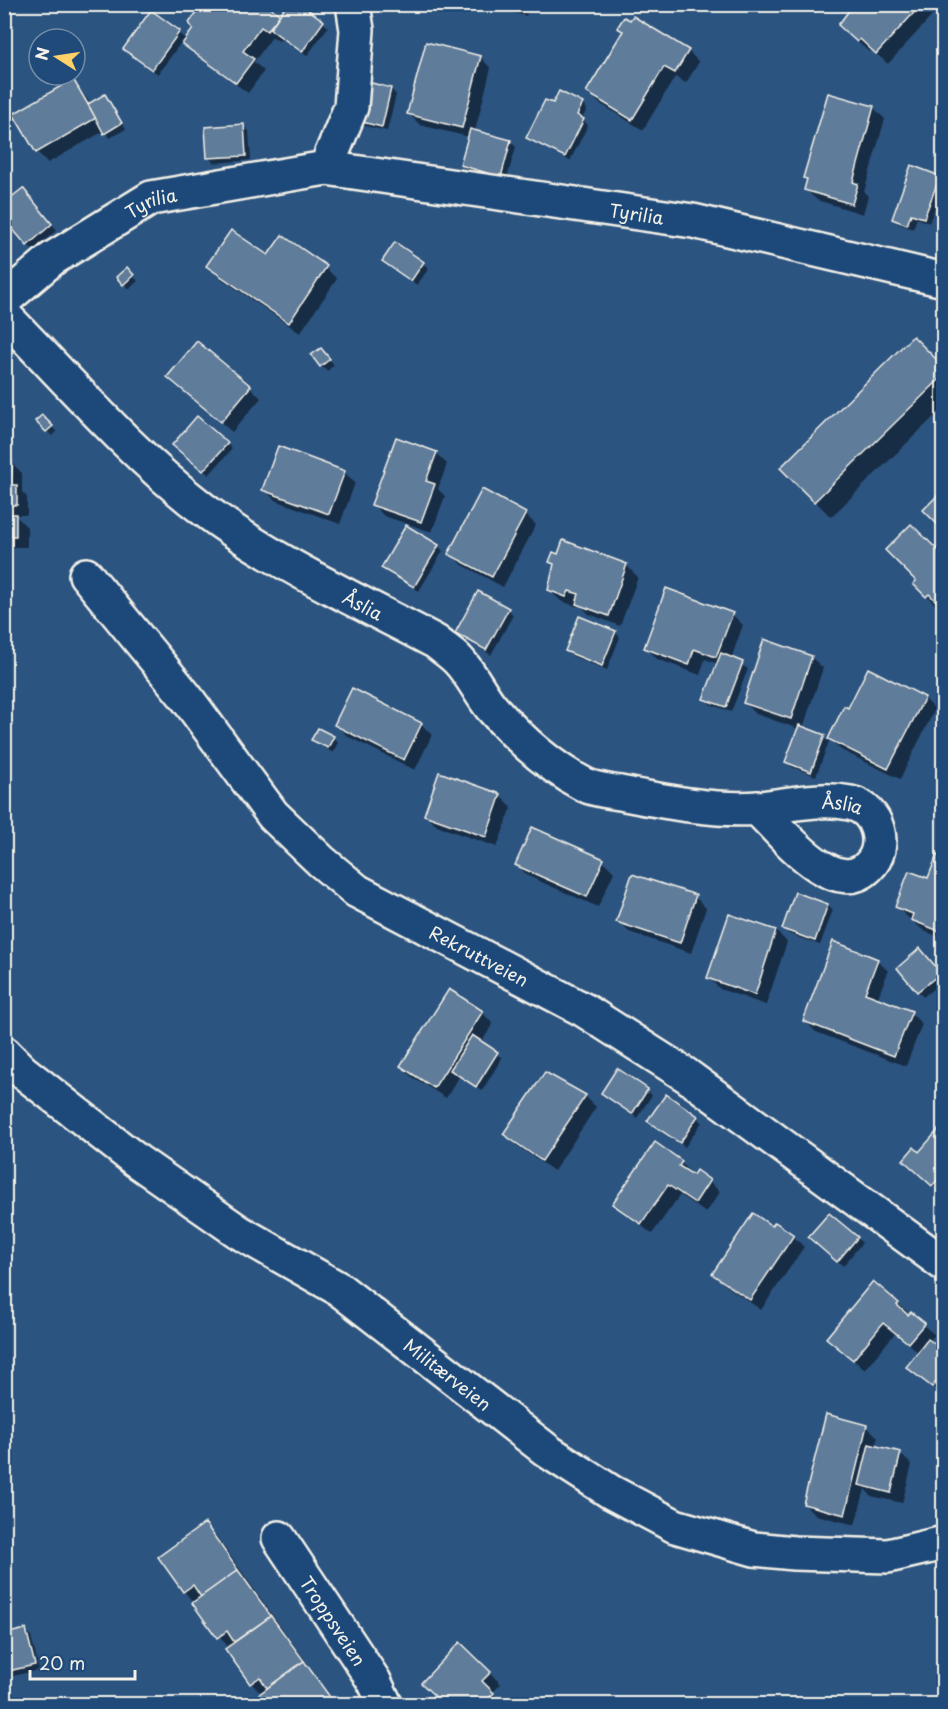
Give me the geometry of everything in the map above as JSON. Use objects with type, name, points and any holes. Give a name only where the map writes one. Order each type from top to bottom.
[{"type":"street","points":[[326,168],[351,107],[357,30],[353,4]]},
{"type":"street","name":"Tyrilia","points":[[4,300],[52,259],[151,198],[326,168],[693,221],[944,280]]},
{"type":"street","name":"Åslia","points":[[4,315],[139,453],[203,509],[279,557],[436,642],[458,659],[491,706],[553,767],[588,787],[670,803],[757,808]]},
{"type":"street","name":"Rekruttveien","points":[[86,575],[186,697],[273,815],[321,861],[357,891],[536,983],[686,1075],[944,1264]]},
{"type":"street","name":"Militærveien","points":[[4,1053],[22,1071],[137,1161],[239,1232],[339,1289],[549,1452],[610,1492],[675,1527],[754,1549],[794,1553],[888,1556],[944,1543]]},
{"type":"street","name":"Troppsveien","points":[[279,1538],[374,1682],[385,1704]]},
{"type":"building","points":[[196,4],[266,4],[280,15],[267,31],[261,27],[243,51],[254,59],[236,83],[182,44],[193,29],[189,23],[200,8]]},
{"type":"building","points":[[287,4],[300,4],[324,21],[302,52],[270,29]]},
{"type":"building","points":[[854,4],[922,4],[876,54],[860,39],[857,42],[838,25]]},
{"type":"building","points":[[151,10],[180,31],[152,70],[123,49]]},
{"type":"building","points":[[633,16],[689,50],[675,73],[664,67],[632,120],[586,92],[623,31],[617,28],[624,17],[630,20]]},
{"type":"building","points":[[426,42],[481,56],[462,128],[407,114]]},
{"type":"building","points":[[368,82],[391,88],[382,127],[358,121]]},
{"type":"building","points":[[59,87],[78,87],[96,118],[36,153],[13,114]]},
{"type":"building","points":[[559,91],[583,103],[577,115],[584,119],[565,157],[526,138],[545,100],[553,103]]},
{"type":"building","points":[[828,93],[874,106],[853,182],[858,184],[852,204],[804,190],[807,179],[803,178]]},
{"type":"building","points":[[105,94],[122,123],[104,134],[88,104]]},
{"type":"building","points":[[244,124],[246,156],[207,158],[205,127]]},
{"type":"building","points":[[470,129],[511,140],[501,177],[460,165]]},
{"type":"building","points":[[911,165],[940,176],[924,218],[911,214],[907,225],[892,219]]},
{"type":"building","points":[[23,188],[52,224],[27,246],[4,219],[4,203]]},
{"type":"building","points":[[231,230],[268,255],[282,235],[327,266],[289,323],[206,266]]},
{"type":"building","points":[[395,242],[424,262],[411,281],[382,261]]},
{"type":"building","points":[[127,267],[134,275],[123,285],[116,277]]},
{"type":"building","points":[[913,336],[944,367],[944,375],[814,502],[780,468]]},
{"type":"building","points":[[197,341],[251,386],[221,422],[167,377]]},
{"type":"building","points":[[321,348],[330,359],[320,367],[311,355]]},
{"type":"building","points":[[42,415],[53,426],[46,432],[35,421]]},
{"type":"building","points":[[197,416],[228,443],[203,471],[172,445]]},
{"type":"building","points":[[396,437],[437,452],[426,481],[435,484],[421,522],[371,505]]},
{"type":"building","points":[[278,446],[345,471],[329,514],[262,490]]},
{"type":"building","points":[[4,460],[12,461],[11,485],[17,485],[17,505],[6,505],[6,514],[16,514],[16,536],[4,536]]},
{"type":"building","points":[[482,489],[526,513],[492,577],[448,554]]},
{"type":"building","points":[[944,489],[944,531],[923,510]]},
{"type":"building","points":[[911,524],[944,556],[944,595],[937,602],[929,594],[926,597],[913,584],[916,581],[885,550]]},
{"type":"building","points":[[406,525],[439,545],[414,587],[381,568]]},
{"type":"building","points":[[563,540],[627,564],[609,616],[576,604],[579,594],[569,591],[566,597],[548,590],[554,564],[549,562],[553,552],[558,554]]},
{"type":"building","points":[[666,588],[733,613],[716,657],[694,649],[689,665],[644,648]]},
{"type":"building","points":[[478,591],[509,608],[486,650],[455,633]]},
{"type":"building","points":[[579,616],[616,631],[602,666],[565,651]]},
{"type":"building","points":[[764,639],[812,656],[791,719],[743,703]]},
{"type":"building","points":[[721,653],[743,662],[726,707],[703,699]]},
{"type":"building","points":[[868,668],[925,697],[888,769],[828,739],[844,706],[848,708]]},
{"type":"building","points":[[352,688],[422,723],[404,760],[334,725]]},
{"type":"building","points":[[799,725],[825,735],[811,772],[785,762]]},
{"type":"building","points":[[318,728],[334,736],[328,748],[311,740]]},
{"type":"building","points":[[439,772],[501,794],[486,837],[424,815]]},
{"type":"building","points":[[532,827],[604,859],[587,897],[515,865]]},
{"type":"building","points":[[937,855],[944,858],[944,933],[911,920],[913,914],[895,907],[909,871],[928,878]]},
{"type":"building","points":[[632,874],[696,895],[680,943],[616,922]]},
{"type":"building","points":[[795,892],[828,904],[815,941],[782,929]]},
{"type":"building","points":[[729,914],[776,930],[755,995],[707,978]]},
{"type":"building","points":[[833,941],[878,959],[865,993],[912,1011],[894,1056],[803,1021]]},
{"type":"building","points":[[920,948],[941,973],[917,992],[897,968]]},
{"type":"building","points":[[449,989],[483,1011],[434,1088],[400,1066]]},
{"type":"building","points":[[472,1035],[498,1052],[476,1087],[450,1070]]},
{"type":"building","points":[[617,1068],[648,1089],[632,1114],[601,1093]]},
{"type":"building","points":[[545,1072],[586,1095],[542,1161],[503,1134]]},
{"type":"building","points":[[666,1094],[698,1116],[680,1143],[647,1121]]},
{"type":"building","points":[[939,1129],[944,1133],[944,1173],[932,1186],[903,1160],[914,1147],[919,1152]]},
{"type":"building","points":[[655,1142],[682,1161],[679,1166],[693,1175],[696,1170],[710,1180],[695,1203],[668,1185],[641,1224],[612,1204]]},
{"type":"building","points":[[753,1213],[772,1226],[775,1222],[794,1235],[750,1300],[712,1274]]},
{"type":"building","points":[[829,1213],[858,1237],[837,1262],[808,1237]]},
{"type":"building","points":[[873,1281],[899,1303],[897,1305],[908,1315],[911,1312],[925,1323],[908,1343],[883,1323],[853,1360],[826,1338]]},
{"type":"building","points":[[928,1339],[944,1351],[944,1372],[932,1387],[906,1367]]},
{"type":"building","points":[[826,1414],[867,1425],[845,1515],[803,1504]]},
{"type":"building","points":[[869,1444],[901,1452],[891,1493],[859,1485]]},
{"type":"building","points":[[205,1523],[238,1570],[201,1597],[193,1585],[183,1592],[158,1557]]},
{"type":"building","points":[[238,1570],[271,1616],[234,1642],[227,1631],[217,1638],[192,1603]]},
{"type":"building","points":[[271,1616],[304,1661],[267,1688],[260,1677],[250,1684],[225,1649]]},
{"type":"building","points":[[26,1629],[35,1665],[4,1672],[4,1634]]},
{"type":"building","points":[[460,1642],[491,1672],[482,1681],[494,1693],[483,1704],[435,1704],[432,1702],[436,1697],[421,1683]]},
{"type":"building","points":[[304,1661],[335,1704],[264,1704],[258,1695]]}]
